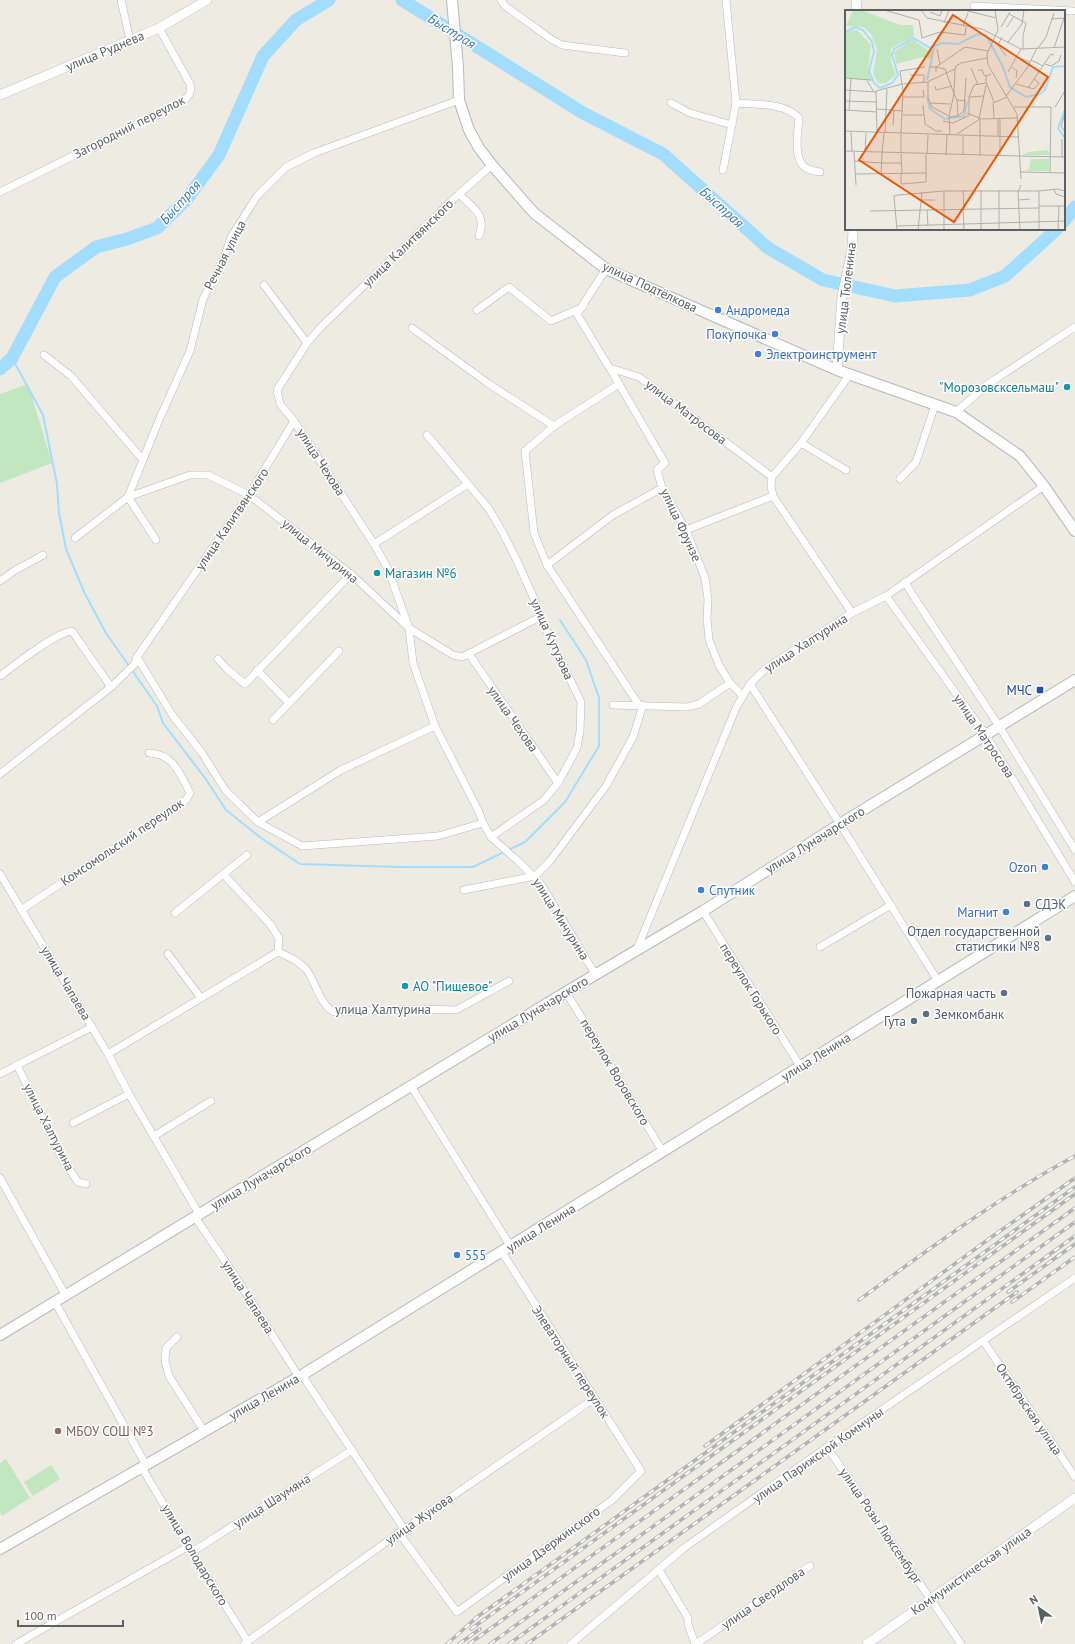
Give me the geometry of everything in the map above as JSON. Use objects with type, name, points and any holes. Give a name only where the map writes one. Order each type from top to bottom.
[{"type":"main road","name":"улица Подтёлкова","points":[[452,0],[458,67],[459,100],[469,130],[479,148],[492,165],[534,213],[606,269],[837,370],[956,412],[1020,456],[1044,486],[1075,531]]},
{"type":"main road","name":"улица Луначарского","points":[[0,1335],[595,974],[703,911],[840,824],[1075,680]]},
{"type":"main road","name":"улица Ленина","points":[[0,1548],[301,1376],[1075,896]]},
{"type":"street","points":[[120,0],[130,40]]},
{"type":"street","name":"улица Руднева","points":[[0,95],[159,28],[207,0]]},
{"type":"street","points":[[501,0],[505,6],[551,39],[562,45],[625,53]]},
{"type":"street","points":[[723,170],[736,104],[727,0]]},
{"type":"street","points":[[856,0],[857,10]]},
{"type":"street","points":[[974,6],[1052,10]]},
{"type":"street","points":[[1065,11],[1072,11]]},
{"type":"street","name":"Загородний переулок","points":[[0,192],[182,102],[189,96],[191,89],[190,84],[159,28]]},
{"type":"street","name":"Речная улица","points":[[128,497],[190,351],[203,299],[224,258],[231,237],[257,196],[286,167],[314,153],[459,100]]},
{"type":"street","points":[[671,103],[690,113],[732,125]]},
{"type":"street","points":[[736,104],[782,107],[794,113],[799,118],[797,148],[799,160],[806,169],[820,172]]},
{"type":"street","name":"улица Калитвянского","points":[[0,774],[113,686],[136,661],[250,495],[294,421],[280,404],[278,390],[307,343],[326,322],[459,194],[492,165]]},
{"type":"street","name":"улица Калитвянского","points":[[459,194],[480,215],[482,227],[479,236]]},
{"type":"street","name":"улица Тюленина","points":[[837,370],[842,296],[852,250],[853,230]]},
{"type":"street","points":[[464,890],[535,876],[550,861],[606,786],[633,737],[641,705],[547,565],[534,533],[526,451],[554,426],[619,384],[578,314],[606,269]]},
{"type":"street","points":[[264,285],[307,343]]},
{"type":"street","points":[[477,310],[509,287],[551,321],[583,307]]},
{"type":"street","points":[[956,412],[988,384],[1075,326]]},
{"type":"street","points":[[412,328],[489,384],[554,426]]},
{"type":"street","points":[[44,355],[71,376],[143,460]]},
{"type":"street","name":"улица Матросова","points":[[610,368],[639,377],[772,478]]},
{"type":"street","points":[[850,374],[801,443],[772,478],[771,486],[773,496],[852,613]]},
{"type":"street","name":"улица Фрунзе","points":[[619,384],[665,463],[657,470],[662,488],[686,530],[705,578],[708,599],[707,619],[709,640],[719,665],[730,683],[742,695]]},
{"type":"street","points":[[900,479],[916,462],[935,405]]},
{"type":"street","name":"улица Чехова","points":[[294,421],[374,544],[388,569],[410,628]]},
{"type":"street","name":"улица Кутузова","points":[[426,435],[489,509],[503,533],[536,603],[540,617],[581,702],[580,731],[577,748],[558,783],[544,800],[491,837]]},
{"type":"street","points":[[801,443],[846,470]]},
{"type":"street","name":"улица Мичурина","points":[[128,497],[190,475],[208,475],[250,495],[350,574],[410,628],[413,663],[435,726],[478,810],[483,823],[491,837],[535,876],[541,884],[595,974]]},
{"type":"street","points":[[374,544],[468,484]]},
{"type":"street","name":"улица Халтурина","points":[[637,949],[742,695],[750,684],[766,668],[852,613],[886,596],[1044,486]]},
{"type":"street","points":[[547,565],[613,515],[662,488]]},
{"type":"street","points":[[686,530],[773,496]]},
{"type":"street","points":[[75,538],[128,497],[156,540]]},
{"type":"street","points":[[0,581],[14,571],[43,556]]},
{"type":"street","points":[[218,659],[245,684],[350,574]]},
{"type":"street","name":"улица Матросова","points":[[905,582],[999,726],[1075,850]]},
{"type":"street","name":"улица Матросова","points":[[886,596],[986,735],[1075,882]]},
{"type":"street","points":[[410,628],[453,655],[462,657],[540,617]]},
{"type":"street","points":[[0,676],[66,631],[72,631],[113,686]]},
{"type":"street","points":[[273,720],[340,651]]},
{"type":"street","name":"улица Чехова","points":[[469,654],[558,783]]},
{"type":"street","points":[[136,661],[173,716],[202,753],[226,791],[258,822],[302,846],[438,836],[483,823]]},
{"type":"street","points":[[257,670],[289,703]]},
{"type":"street","points":[[613,705],[687,707],[699,704],[730,683]]},
{"type":"street","points":[[750,684],[938,981]]},
{"type":"street","points":[[258,822],[341,770],[435,726]]},
{"type":"street","name":"Комсомольский переулок","points":[[22,910],[186,800],[190,793],[170,760],[159,753],[149,753]]},
{"type":"street","points":[[175,913],[247,855]]},
{"type":"street","name":"улица Чапаева","points":[[0,874],[108,1054],[197,1216],[301,1376],[352,1450],[402,1531],[457,1612]]},
{"type":"street","points":[[108,1054],[278,952],[279,938],[270,924],[224,875]]},
{"type":"street","points":[[820,948],[891,905]]},
{"type":"street","name":"переулок Горького","points":[[703,911],[800,1066]]},
{"type":"street","name":"улица Халтурина","points":[[278,952],[293,958],[305,968],[324,1003],[329,1010],[334,1012],[420,1009],[456,1010],[509,981]]},
{"type":"street","points":[[168,954],[201,998]]},
{"type":"street","name":"переулок Воровского","points":[[566,992],[663,1152]]},
{"type":"street","points":[[0,1074],[92,1027]]},
{"type":"street","name":"улица Халтурина","points":[[17,1065],[63,1160],[78,1182],[86,1184]]},
{"type":"street","points":[[411,1086],[511,1247]]},
{"type":"street","points":[[73,1123],[129,1094]]},
{"type":"street","points":[[154,1136],[212,1102]]},
{"type":"street","points":[[0,1178],[66,1296]]},
{"type":"street","name":"Элеваторный переулок","points":[[502,1252],[641,1471]]},
{"type":"street","name":"улица Парижской Коммуны","points":[[571,1644],[684,1548],[827,1447],[984,1342],[1075,1278]]},
{"type":"street","name":"улица Володарского","points":[[55,1302],[144,1467],[190,1549],[246,1643]]},
{"type":"street","points":[[177,1337],[166,1348],[165,1361],[169,1376],[204,1431]]},
{"type":"street","name":"Октябрьская улица","points":[[984,1342],[1075,1477]]},
{"type":"street","name":"улица Жукова","points":[[246,1643],[402,1531],[595,1398]]},
{"type":"street","name":"улица Розы Люксембург","points":[[827,1447],[961,1644]]},
{"type":"street","name":"улица Шаумяна","points":[[16,1644],[190,1549],[352,1450]]},
{"type":"street","name":"улица Дзержинского","points":[[457,1612],[612,1500],[641,1471]]},
{"type":"street","name":"Коммунистическая улица","points":[[867,1644],[932,1600],[1075,1498]]},
{"type":"street","name":"улица Свердлова","points":[[659,1570],[688,1618],[688,1624],[696,1644],[810,1566]]},
{"type":"green space","points":[[28,384],[52,463],[0,483],[0,394]]},
{"type":"green space","points":[[6,1459],[30,1498],[2,1516],[0,1512],[0,1463]]},
{"type":"green space","points":[[51,1465],[60,1479],[33,1496],[24,1482]]},
{"type":"waterway","name":"Быстрая","points":[[0,369],[12,358],[55,277],[96,247],[127,239],[157,228],[186,200],[219,155],[263,56],[296,20],[329,0]]},
{"type":"waterway","name":"Быстрая","points":[[402,0],[583,113],[663,154],[768,248],[823,280],[895,296],[970,290],[1005,276],[1056,230]]},
{"type":"waterway","name":"Быстрая","points":[[1065,220],[1075,207]]},
{"type":"waterway","points":[[12,358],[43,415],[57,484],[59,513],[66,549],[85,594],[106,633],[157,706],[163,723],[205,778],[226,810],[261,838],[300,864],[400,867],[473,867],[525,842],[565,802],[599,746],[599,698],[586,660],[560,620]]},
{"type":"railway","points":[[859,1300],[992,1206],[1075,1156]]},
{"type":"railway","points":[[705,1446],[1075,1178]]},
{"type":"railway","points":[[447,1644],[477,1617],[1075,1187]]},
{"type":"railway","points":[[471,1629],[1075,1194]]},
{"type":"railway","points":[[469,1644],[1075,1208]]},
{"type":"railway","points":[[490,1644],[1075,1222]]},
{"type":"railway","points":[[509,1644],[1075,1236]]},
{"type":"railway","points":[[1008,1292],[1075,1244]]},
{"type":"railway","points":[[1012,1302],[1075,1257]]},
{"type":"railway","points":[[527,1644],[1017,1292]]},
{"type":"railway","points":[[459,1644],[480,1629]]},
{"type":"place","name":"Андромеда","points":[[718,310]]},
{"type":"place","name":"Покупочка","points":[[775,334]]},
{"type":"place","name":"Электроинструмент","points":[[758,354]]},
{"type":"place","name":"\"Морозовсксельмаш\"","points":[[1067,387]]},
{"type":"place","name":"Магазин №6","points":[[377,573]]},
{"type":"place","name":"МЧС","points":[[1040,690]]},
{"type":"place","name":"Ozon","points":[[1045,867]]},
{"type":"place","name":"Спутник","points":[[701,890]]},
{"type":"place","name":"СДЭК","points":[[1027,904]]},
{"type":"place","name":"Магнит","points":[[1006,912]]},
{"type":"place","name":"Отдел государственной статистики №8","points":[[1048,938]]},
{"type":"place","name":"АО \"Пищевое\"","points":[[405,986]]},
{"type":"place","name":"Пожарная часть","points":[[1004,993]]},
{"type":"place","name":"Земкомбанк","points":[[926,1014]]},
{"type":"place","name":"Гута","points":[[914,1021]]},
{"type":"place","name":"555","points":[[457,1255]]},
{"type":"place","name":"МБОУ СОШ №3","points":[[58,1431]]}]
